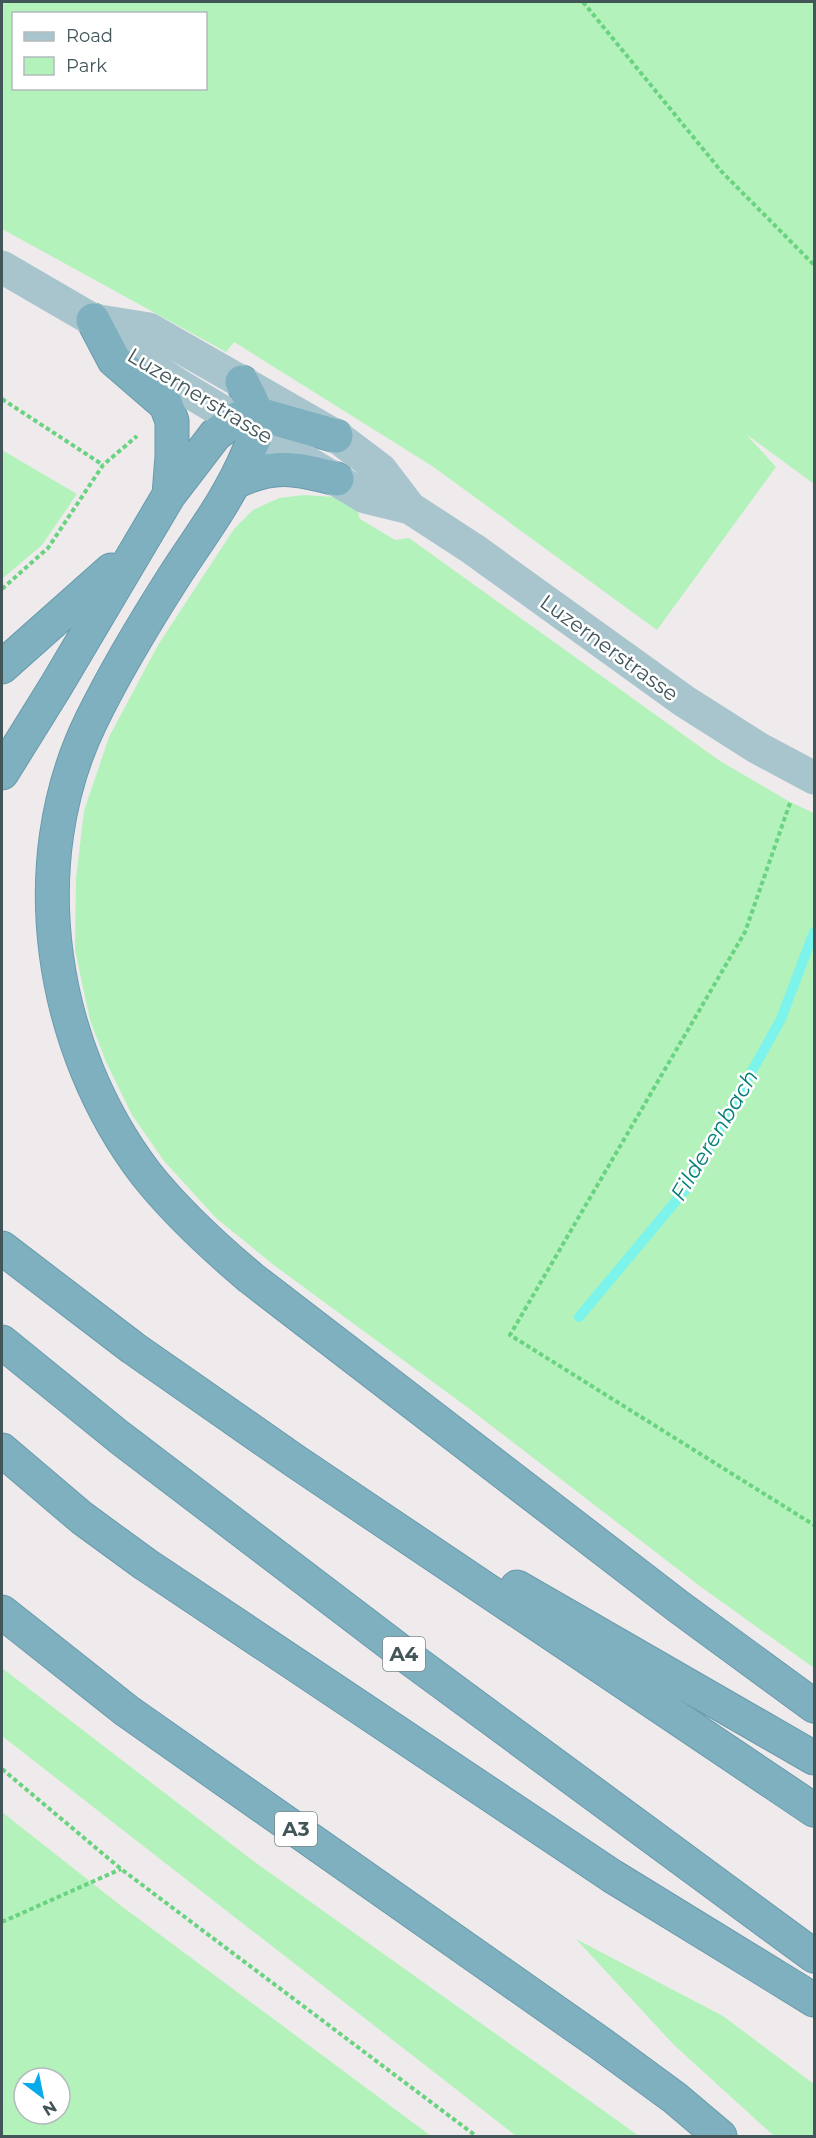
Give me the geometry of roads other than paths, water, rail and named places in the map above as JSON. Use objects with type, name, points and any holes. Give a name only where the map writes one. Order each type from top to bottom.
[{"type":"highway","points":[[93,320],[114,360],[166,405],[172,421],[169,495]]},
{"type":"highway","points":[[242,382],[250,422],[236,483],[118,669],[90,723],[72,768],[57,829],[52,879],[53,927],[59,975],[70,1023],[87,1071],[145,1172],[209,1243],[679,1607],[814,1706]]},
{"type":"highway","points":[[2,773],[169,495],[216,435],[250,422],[336,436]]},
{"type":"highway","points":[[236,483],[257,473],[284,469],[296,469],[337,479]]},
{"type":"highway","points":[[2,667],[72,607],[138,544]]},
{"type":"highway","points":[[2,1248],[133,1348],[295,1461],[814,1810]]},
{"type":"highway","name":"A4","points":[[2,1342],[119,1437],[408,1657],[814,1956]]},
{"type":"highway","points":[[2,1450],[82,1518],[145,1564],[612,1876],[814,2000]]},
{"type":"highway","points":[[295,1461],[814,1758]]},
{"type":"highway","name":"A3","points":[[2,1612],[127,1711],[600,2043],[675,2098],[720,2136]]},
{"type":"main road","name":"Luzernerstrasse","points":[[2,267],[93,320],[122,350],[250,422],[365,497],[410,508]]},
{"type":"main road","name":"Luzernerstrasse","points":[[93,320],[149,329],[336,436],[381,470],[410,508],[472,549],[684,701],[758,748],[808,775]]},
{"type":"waterway","name":"Filderenbach","points":[[579,1317],[686,1189],[781,1019],[814,932]]}]
